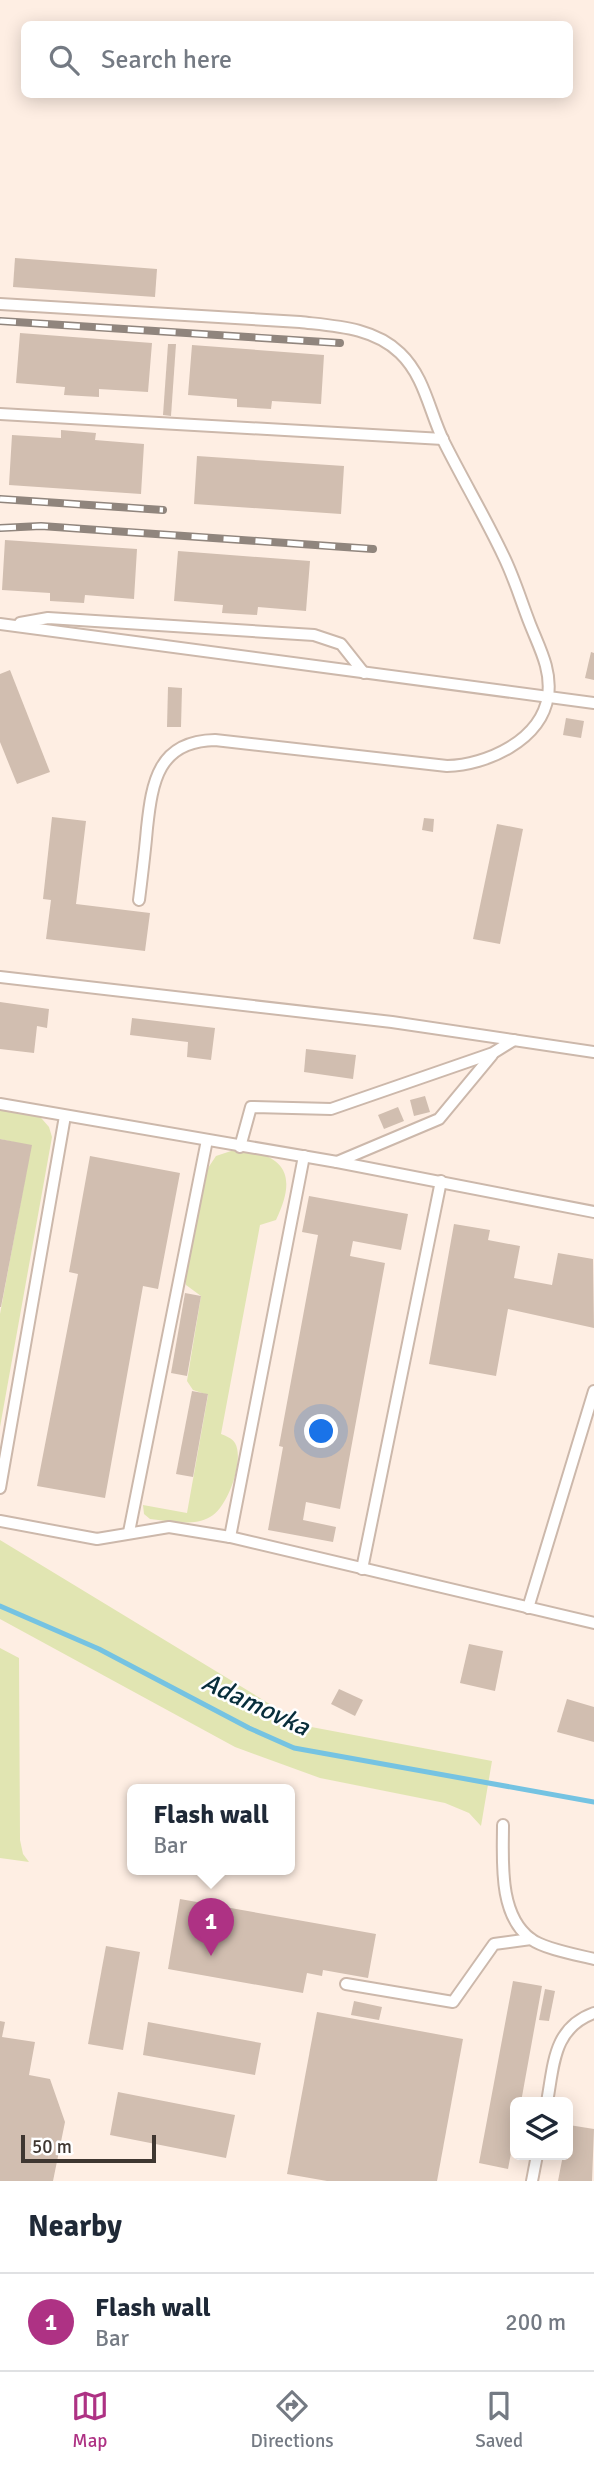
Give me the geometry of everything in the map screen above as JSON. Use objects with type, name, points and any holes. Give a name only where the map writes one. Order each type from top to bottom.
[{"type":"lane","points":[[0,304],[300,322],[366,332],[398,351],[417,372],[443,439],[504,557],[547,668],[548,698],[543,710],[525,734],[508,749],[473,764],[447,766],[215,740],[185,745],[166,760],[154,778],[139,900]]},
{"type":"lane","points":[[0,414],[443,439]]},
{"type":"lane","points":[[5,624],[48,618],[314,635],[341,644],[364,673]]},
{"type":"lane","points":[[5,624],[594,703]]},
{"type":"lane","points":[[0,977],[392,1022],[594,1050]]},
{"type":"lane","points":[[240,1147],[251,1107],[331,1109],[493,1053],[514,1040]]},
{"type":"lane","points":[[337,1162],[439,1119],[493,1053]]},
{"type":"lane","points":[[0,1104],[442,1181],[594,1212]]},
{"type":"lane","points":[[0,1488],[65,1116]]},
{"type":"lane","points":[[129,1532],[206,1140]]},
{"type":"lane","points":[[230,1537],[304,1156]]},
{"type":"lane","points":[[362,1569],[442,1181]]},
{"type":"lane","points":[[528,1608],[594,1391]]},
{"type":"lane","points":[[0,1521],[97,1539],[169,1527],[230,1537],[594,1623]]},
{"type":"lane","points":[[503,1825],[503,1879],[513,1916],[531,1940]]},
{"type":"lane","points":[[346,1984],[453,2002],[494,1944],[531,1940],[594,1959]]},
{"type":"lane","points":[[548,2097],[562,2038],[569,2027],[594,2014]]},
{"type":"lane","points":[[532,2181],[536,2160]]},
{"type":"green space","points":[[0,1108],[35,1111],[49,1127],[52,1137],[0,1427],[0,1314],[31,1146],[0,1139]]},
{"type":"green space","points":[[237,1149],[267,1156],[277,1162],[283,1170],[286,1191],[276,1220],[260,1225],[221,1434],[235,1443],[238,1461],[236,1472],[228,1495],[210,1517],[188,1523],[150,1519],[144,1514],[143,1505],[187,1513],[208,1395],[193,1390],[187,1381],[201,1296],[186,1285],[184,1276],[204,1174],[216,1156]]},
{"type":"green space","points":[[0,1540],[306,1726],[492,1761],[481,1826],[469,1813],[445,1803],[320,1778],[235,1747],[0,1619]]},
{"type":"green space","points":[[0,1648],[19,1658],[20,1840],[23,1854],[29,1862],[0,1858]]},
{"type":"building","points":[[15,258],[157,269],[155,297],[13,287]]},
{"type":"building","points":[[20,333],[152,343],[148,392],[99,389],[99,397],[64,395],[65,387],[16,383]]},
{"type":"building","points":[[168,344],[176,344],[171,416],[163,415]]},
{"type":"building","points":[[192,345],[324,355],[321,404],[272,401],[271,409],[237,407],[237,399],[188,395]]},
{"type":"building","points":[[61,430],[96,433],[95,440],[144,444],[141,494],[9,485],[12,435],[61,438]]},
{"type":"building","points":[[197,456],[344,466],[341,514],[194,504]]},
{"type":"building","points":[[5,540],[137,549],[134,599],[85,595],[84,603],[50,601],[50,593],[2,590]]},
{"type":"building","points":[[178,551],[310,561],[306,611],[258,607],[257,615],[222,613],[223,605],[174,601]]},
{"type":"building","points":[[591,652],[594,653],[594,680],[585,678]]},
{"type":"building","points":[[10,670],[50,772],[17,784],[0,742],[0,674]]},
{"type":"building","points":[[168,687],[182,688],[181,727],[167,727]]},
{"type":"building","points":[[566,718],[584,721],[581,738],[563,735]]},
{"type":"building","points":[[52,817],[86,821],[76,904],[150,913],[145,951],[46,939],[51,900],[43,899]]},
{"type":"building","points":[[424,818],[434,819],[433,832],[422,830]]},
{"type":"building","points":[[497,824],[523,829],[500,944],[473,939]]},
{"type":"building","points":[[0,1002],[49,1009],[47,1028],[37,1026],[34,1053],[0,1049]]},
{"type":"building","points":[[132,1018],[215,1028],[211,1060],[187,1057],[188,1042],[130,1035]]},
{"type":"building","points":[[306,1049],[356,1055],[353,1079],[304,1072]]},
{"type":"building","points":[[425,1096],[430,1112],[414,1116],[410,1100]]},
{"type":"building","points":[[398,1107],[404,1121],[384,1129],[378,1115]]},
{"type":"building","points":[[0,1139],[32,1145],[1,1307],[0,1307]]},
{"type":"building","points":[[90,1156],[180,1173],[158,1289],[143,1286],[105,1498],[37,1486],[78,1274],[69,1272]]},
{"type":"building","points":[[309,1196],[408,1214],[401,1250],[353,1241],[350,1256],[385,1263],[340,1509],[306,1502],[303,1520],[336,1527],[333,1542],[268,1530],[283,1447],[279,1446],[318,1235],[302,1232]]},
{"type":"building","points":[[454,1224],[490,1230],[488,1240],[520,1246],[514,1278],[552,1285],[558,1253],[593,1259],[594,1328],[508,1309],[496,1376],[429,1364]]},
{"type":"building","points":[[185,1293],[201,1296],[187,1376],[171,1373]]},
{"type":"building","points":[[192,1391],[208,1394],[193,1477],[176,1474]]},
{"type":"building","points":[[469,1644],[503,1651],[495,1691],[460,1683]]},
{"type":"building","points":[[339,1689],[363,1700],[355,1716],[331,1704]]},
{"type":"building","points":[[567,1699],[594,1707],[594,1742],[557,1732]]},
{"type":"building","points":[[180,1899],[376,1934],[368,1978],[323,1970],[322,1976],[307,1973],[303,1993],[168,1969]]},
{"type":"building","points":[[106,1946],[140,1952],[123,2050],[88,2044]]},
{"type":"building","points":[[513,1981],[542,1986],[522,2097],[510,2097],[508,2169],[479,2163]]},
{"type":"building","points":[[545,1989],[555,1991],[549,2021],[539,2020]]},
{"type":"building","points":[[354,2001],[382,2007],[379,2020],[351,2015]]},
{"type":"building","points":[[317,2012],[463,2039],[437,2181],[327,2181],[287,2174]]},
{"type":"building","points":[[0,2021],[5,2022],[2,2037],[35,2042],[29,2075],[50,2079],[65,2122],[53,2181],[0,2181]]},
{"type":"building","points":[[148,2022],[261,2043],[255,2075],[143,2055]]},
{"type":"building","points":[[118,2092],[235,2115],[226,2158],[110,2135]]},
{"type":"building","points":[[573,2126],[594,2129],[592,2181],[558,2181],[562,2160],[573,2160]]},
{"type":"waterway","name":"Adamovka","points":[[0,1606],[99,1649],[249,1728],[294,1748],[594,1802]]},
{"type":"railway","points":[[0,321],[340,343]]},
{"type":"railway","points":[[0,499],[163,510]]},
{"type":"railway","points":[[0,528],[41,526],[373,549]]},
{"type":"place","name":"Flash wall","points":[[211,1956]]}]
